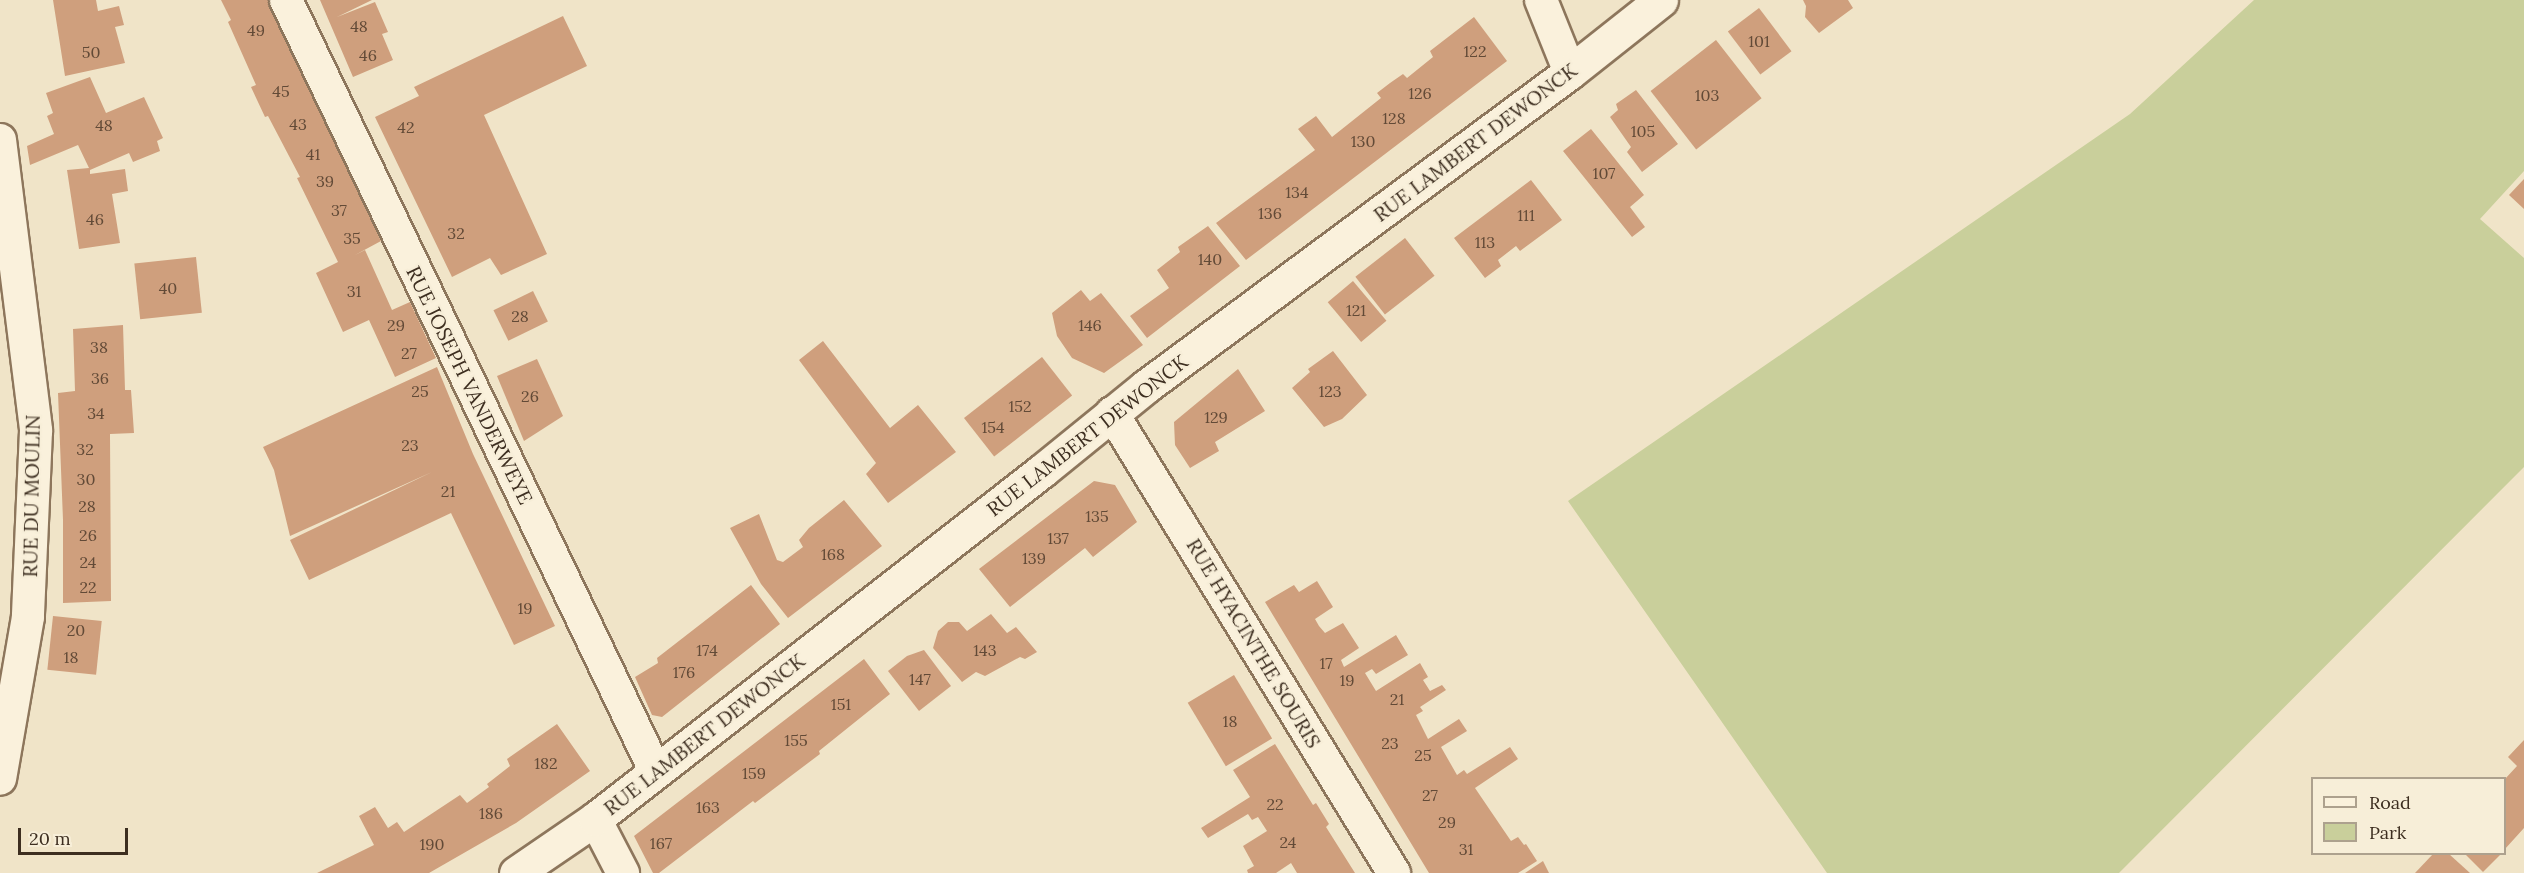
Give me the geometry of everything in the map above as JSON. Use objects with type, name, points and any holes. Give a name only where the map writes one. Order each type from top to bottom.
[{"type":"street","name":"RUE JOSEPH VANDERWEYE","points":[[286,0],[655,770]]},
{"type":"street","points":[[1541,0],[1570,72]]},
{"type":"street","name":"RUE LAMBERT DEWONCK","points":[[516,873],[595,819],[1043,470],[1112,413],[1570,72],[1661,0]]},
{"type":"street","name":"RUE DU MOULIN","points":[[0,140],[36,431],[28,617],[0,779]]},
{"type":"street","name":"RUE HYACINTHE SOURIS","points":[[1112,413],[1394,873]]},
{"type":"street","points":[[595,819],[622,873]]},
{"type":"green space","points":[[2254,0],[2524,0],[2524,171],[2480,219],[2524,258],[2524,467],[2119,873],[1827,873],[1568,501],[2130,114]]},
{"type":"building","points":[[53,0],[96,0],[98,11],[119,6],[124,25],[115,27],[125,63],[65,76]]},
{"type":"building","points":[[221,0],[268,0],[381,241],[355,255],[365,250],[392,310],[410,302],[436,358],[395,377],[369,320],[343,332],[316,273],[338,262],[297,178],[300,177],[268,116],[265,117],[251,87],[256,85],[228,22],[231,20]]},
{"type":"building","points":[[320,0],[372,0],[337,17],[375,2],[388,32],[382,34],[393,60],[353,77]]},
{"type":"building","points":[[1803,0],[1848,0],[1853,8],[1819,33],[1805,17],[1806,6]]},
{"type":"building","points":[[1759,8],[1791,51],[1760,75],[1728,31]]},
{"type":"building","points":[[563,16],[587,66],[484,115],[547,254],[501,275],[490,258],[452,277],[375,117],[419,96],[414,87]]},
{"type":"building","points":[[1474,17],[1507,61],[1246,260],[1216,223],[1315,150],[1298,129],[1316,116],[1332,137],[1381,98],[1377,93],[1403,74],[1407,78],[1433,57],[1430,51]]},
{"type":"building","points":[[1716,40],[1762,98],[1696,149],[1651,91]]},
{"type":"building","points":[[90,77],[106,113],[144,97],[163,138],[157,141],[160,151],[133,162],[129,153],[90,170],[90,174],[125,169],[128,191],[112,194],[120,243],[79,249],[67,170],[89,168],[78,145],[30,165],[27,146],[54,134],[47,116],[53,113],[46,93]]},
{"type":"building","points":[[1636,90],[1678,144],[1642,172],[1627,152],[1631,147],[1610,117],[1618,110],[1616,104]]},
{"type":"building","points":[[1591,129],[1644,195],[1630,207],[1645,227],[1632,237],[1563,151]]},
{"type":"building","points":[[2524,179],[2524,209],[2509,195]]},
{"type":"building","points":[[1531,180],[1562,220],[1520,251],[1516,246],[1498,260],[1501,266],[1485,278],[1454,238]]},
{"type":"building","points":[[1208,226],[1240,266],[1147,338],[1130,316],[1169,288],[1157,270],[1180,252],[1178,247]]},
{"type":"building","points":[[1405,238],[1435,276],[1385,315],[1355,277]]},
{"type":"building","points":[[196,257],[202,313],[140,319],[134,263]]},
{"type":"building","points":[[1353,281],[1386,321],[1361,342],[1328,302]]},
{"type":"building","points":[[1081,290],[1090,301],[1101,293],[1143,345],[1104,373],[1072,358],[1057,336],[1052,313]]},
{"type":"building","points":[[533,291],[548,322],[508,341],[493,310]]},
{"type":"building","points":[[123,325],[125,390],[131,390],[134,433],[110,434],[111,601],[63,603],[63,520],[58,393],[75,391],[73,329]]},
{"type":"building","points":[[823,341],[890,428],[918,405],[956,452],[888,503],[866,474],[876,463],[799,360]]},
{"type":"building","points":[[1333,351],[1367,395],[1342,419],[1324,427],[1292,388],[1310,372],[1308,369]]},
{"type":"building","points":[[1042,357],[1072,396],[994,457],[964,418]]},
{"type":"building","points":[[537,359],[563,416],[524,441],[497,376]]},
{"type":"building","points":[[437,367],[473,454],[555,626],[514,645],[451,513],[309,580],[290,540],[432,472],[290,536],[274,470],[263,447]]},
{"type":"building","points":[[1238,369],[1265,411],[1215,442],[1219,451],[1190,468],[1175,445],[1174,422]]},
{"type":"building","points":[[1094,481],[1115,485],[1137,522],[1093,557],[1085,548],[1010,607],[979,569]]},
{"type":"building","points":[[844,500],[882,546],[788,618],[761,584],[730,528],[759,514],[777,560],[783,562],[803,547],[799,540],[809,528]]},
{"type":"building","points":[[1317,581],[1333,607],[1315,619],[1319,626],[1325,633],[1343,623],[1359,648],[1341,660],[1344,667],[1396,635],[1408,655],[1376,674],[1372,669],[1365,673],[1376,691],[1420,663],[1428,677],[1423,680],[1430,691],[1442,685],[1446,690],[1420,707],[1423,711],[1416,715],[1428,739],[1459,719],[1467,731],[1441,747],[1457,775],[1464,770],[1467,774],[1510,747],[1518,759],[1475,788],[1511,841],[1518,837],[1524,845],[1526,844],[1537,861],[1518,873],[1429,873],[1265,602],[1294,585],[1299,592]]},
{"type":"building","points":[[751,585],[780,624],[662,717],[652,715],[635,677],[658,663],[657,658]]},
{"type":"building","points":[[991,614],[1007,633],[1016,627],[1037,652],[1025,659],[1020,657],[985,676],[976,672],[962,682],[933,648],[938,631],[948,622],[959,622],[967,631]]},
{"type":"building","points":[[53,616],[102,621],[96,675],[47,670]]},
{"type":"building","points":[[924,650],[951,686],[919,711],[888,671],[907,656]]},
{"type":"building","points":[[864,659],[890,694],[819,751],[820,754],[755,803],[753,801],[659,873],[653,873],[634,836]]},
{"type":"building","points":[[1234,675],[1272,738],[1226,766],[1188,703]]},
{"type":"building","points":[[557,724],[590,771],[516,823],[429,873],[317,873],[374,845],[359,816],[375,807],[388,828],[397,822],[404,832],[460,795],[467,803],[489,787],[487,784],[510,766],[507,759]]},
{"type":"building","points":[[2524,740],[2524,828],[2506,848],[2506,778],[2517,766],[2508,757]]},
{"type":"building","points":[[1275,744],[1313,805],[1316,803],[1329,824],[1326,827],[1355,873],[1297,873],[1291,863],[1276,873],[1248,873],[1247,870],[1254,866],[1243,846],[1267,831],[1258,817],[1252,820],[1248,814],[1208,838],[1201,828],[1250,797],[1233,770]]},
{"type":"building","points":[[2432,855],[2450,855],[2470,873],[2415,873]]},
{"type":"building","points":[[2466,855],[2500,855],[2483,872]]},
{"type":"building","points":[[1543,861],[1549,873],[1525,873]]}]
